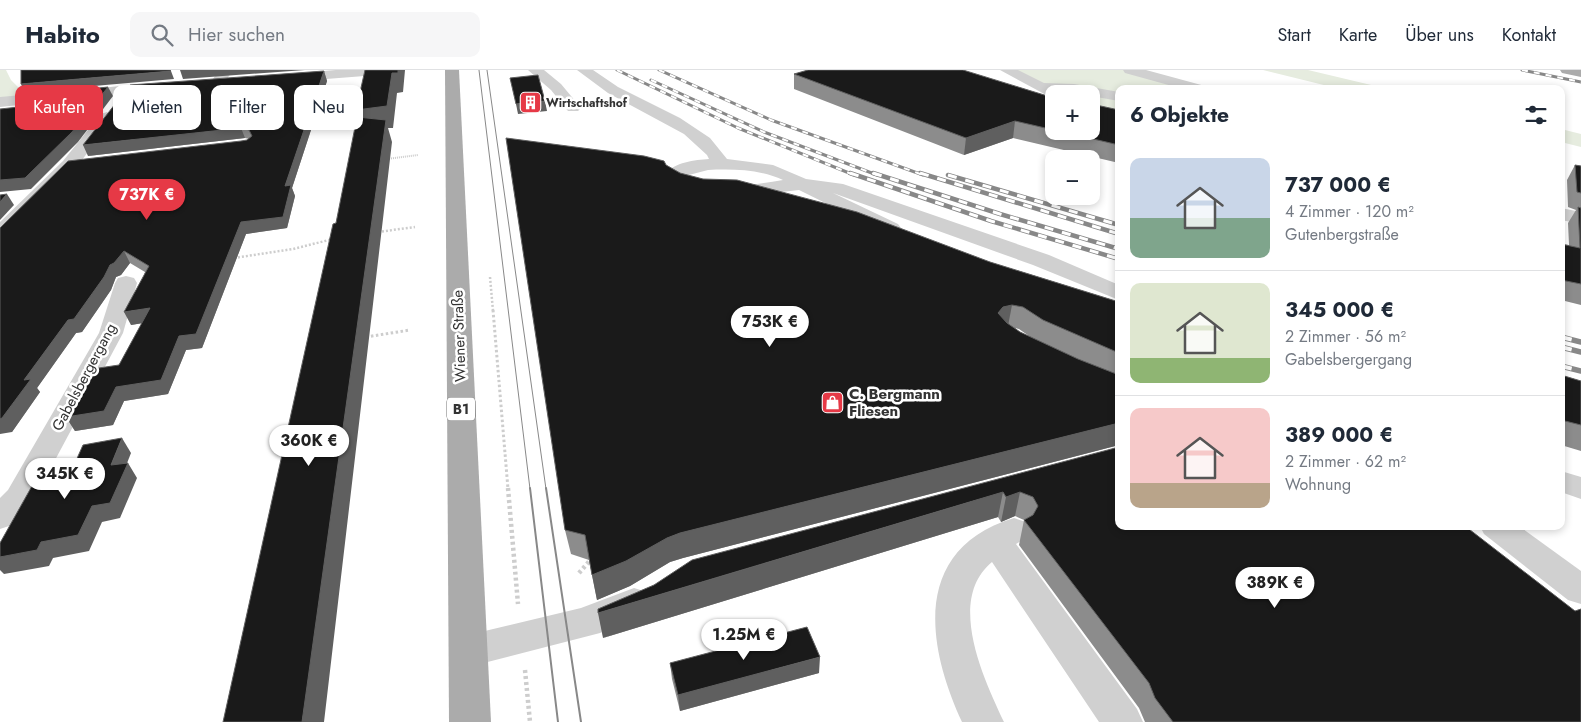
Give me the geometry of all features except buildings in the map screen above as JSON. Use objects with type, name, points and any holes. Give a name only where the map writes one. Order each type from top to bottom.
[{"type":"main road","name":"Wiener Straße","points":[[452,70],[470,722]]},
{"type":"main road","points":[[1567,70],[1581,73]]},
{"type":"street","points":[[218,82],[226,70]]},
{"type":"street","points":[[274,78],[390,70]]},
{"type":"street","points":[[535,70],[556,87],[574,108]]},
{"type":"street","points":[[584,70],[610,88],[680,125],[704,141],[714,150],[721,165]]},
{"type":"street","points":[[1007,70],[1045,88]]},
{"type":"street","points":[[1130,70],[1185,85]]},
{"type":"street","points":[[200,84],[236,81]]},
{"type":"street","points":[[0,102],[98,84],[113,86]]},
{"type":"street","points":[[1100,93],[1115,96]]},
{"type":"street","points":[[0,234],[69,165],[85,147],[113,109]]},
{"type":"street","points":[[69,165],[95,162]]},
{"type":"street","points":[[912,237],[802,184],[774,170],[721,165],[692,166],[680,169],[675,174],[676,178],[685,185],[705,190],[737,191],[802,184],[836,188],[1041,260],[1115,290]]},
{"type":"street","points":[[10,198],[38,196]]},
{"type":"street","points":[[1565,215],[1581,218]]},
{"type":"street","name":"Gabelsbergergang","points":[[0,517],[20,497],[111,333],[126,282]]},
{"type":"street","points":[[1063,291],[1115,307]]},
{"type":"street","points":[[1565,482],[1581,488]]},
{"type":"street","points":[[1501,530],[1581,590]]},
{"type":"street","points":[[983,722],[975,709],[958,657],[950,614],[955,586],[968,564],[973,557],[1004,535],[1122,722]]},
{"type":"street","points":[[468,651],[586,622],[644,598],[659,588]]},
{"type":"path","points":[[381,159],[418,155]]},
{"type":"path","points":[[377,233],[415,227]]},
{"type":"path","points":[[226,259],[293,250],[311,243],[339,238]]},
{"type":"path","points":[[489,269],[530,722]]},
{"type":"path","points":[[364,337],[410,330]]},
{"type":"path","points":[[579,572],[598,550]]},
{"type":"shaded area","points":[[0,70],[6,70],[16,85],[15,97],[0,99]]},
{"type":"shaded area","points":[[1015,70],[1133,70],[1189,85],[1115,85],[1115,115],[1100,110],[1100,85],[1046,85]]},
{"type":"shaded area","points":[[1263,70],[1308,70],[1371,85],[1324,85]]},
{"type":"shaded area","points":[[1565,130],[1581,134],[1581,147],[1565,143]]},
{"type":"tram line","points":[[479,70],[530,489]]},
{"type":"tram line","points":[[487,70],[546,489]]},
{"type":"tram line","points":[[530,488],[558,722]]},
{"type":"tram line","points":[[546,488],[581,722]]},
{"type":"railway","points":[[617,70],[738,128],[854,175]]},
{"type":"railway","points":[[659,70],[771,120],[923,175]]},
{"type":"railway","points":[[1522,70],[1581,82]]},
{"type":"railway","points":[[651,80],[764,132],[877,175]]},
{"type":"railway","points":[[850,173],[991,221],[1115,258]]},
{"type":"railway","points":[[873,173],[1000,214],[1115,248]]},
{"type":"railway","points":[[920,173],[1115,233]]},
{"type":"railway","points":[[948,175],[1115,224]]},
{"type":"railway","points":[[1565,338],[1581,342]]},
{"type":"railway","points":[[1565,348],[1581,352]]},
{"type":"railway","points":[[1565,367],[1581,371]]},
{"type":"place","name":"Wirtschaftshof","points":[[530,103]]},
{"type":"place","name":"C. Bergmann Fliesen","points":[[833,403]]}]
